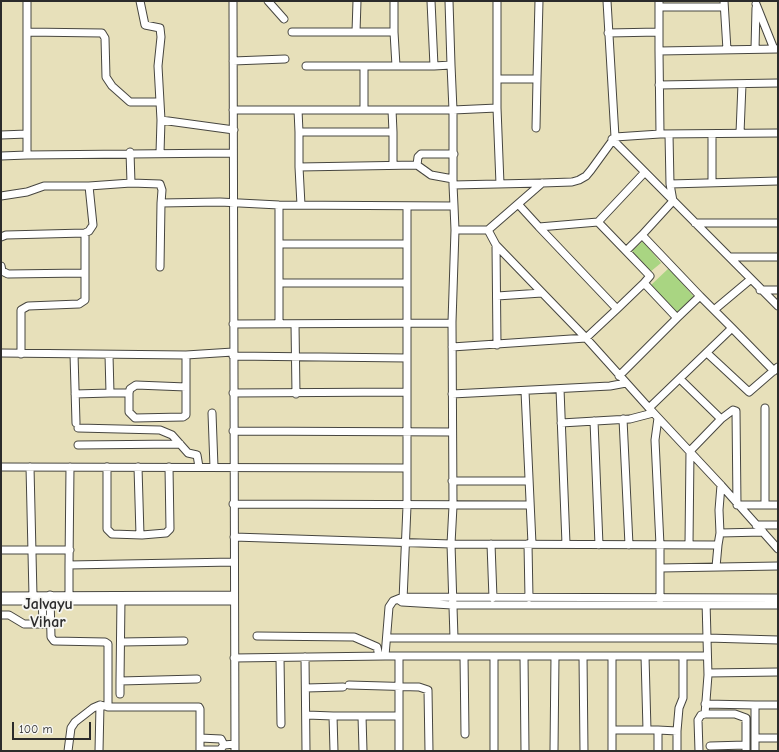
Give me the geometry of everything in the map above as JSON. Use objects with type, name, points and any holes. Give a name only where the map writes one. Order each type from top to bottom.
[{"type":"street","points":[[27,1],[27,155]]},
{"type":"street","points":[[140,1],[145,24],[160,28],[158,66],[161,120],[160,152]]},
{"type":"street","points":[[224,745],[235,747],[233,504],[233,1]]},
{"type":"street","points":[[268,1],[284,19]]},
{"type":"street","points":[[356,32],[357,1]]},
{"type":"street","points":[[394,1],[396,66]]},
{"type":"street","points":[[431,1],[434,66]]},
{"type":"street","points":[[449,1],[455,230],[452,323],[453,506],[451,544],[454,638]]},
{"type":"street","points":[[497,1],[496,108],[500,184]]},
{"type":"street","points":[[536,128],[539,1]]},
{"type":"street","points":[[299,167],[417,165],[431,175],[453,182],[500,184],[572,182],[586,176],[613,138],[607,1]]},
{"type":"street","points":[[659,51],[776,49],[756,3]]},
{"type":"street","points":[[755,49],[756,3]]},
{"type":"street","points":[[660,134],[659,4],[724,4],[727,50]]},
{"type":"street","points":[[27,32],[102,33],[105,38],[106,77],[112,86],[130,102],[160,102]]},
{"type":"street","points":[[292,32],[394,32]]},
{"type":"street","points":[[608,33],[659,32]]},
{"type":"street","points":[[233,61],[285,59]]},
{"type":"street","points":[[306,66],[451,65]]},
{"type":"street","points":[[364,66],[364,110]]},
{"type":"street","points":[[497,80],[537,79]]},
{"type":"street","points":[[659,85],[778,83]]},
{"type":"street","points":[[740,133],[742,84]]},
{"type":"street","points":[[233,110],[453,110],[496,108]]},
{"type":"street","points":[[298,110],[300,205]]},
{"type":"street","points":[[392,110],[393,166]]},
{"type":"street","points":[[161,120],[234,130]]},
{"type":"street","points":[[299,132],[393,132]]},
{"type":"street","points":[[613,138],[660,134],[778,133]]},
{"type":"street","points":[[1,135],[27,134]]},
{"type":"street","points":[[669,134],[670,184],[673,201]]},
{"type":"street","points":[[712,134],[712,182]]},
{"type":"street","points":[[613,138],[673,201],[730,257],[760,290],[776,303]]},
{"type":"street","points":[[1,156],[130,152],[233,153]]},
{"type":"street","points":[[130,152],[131,183]]},
{"type":"street","points":[[417,165],[418,157],[421,154],[454,154]]},
{"type":"street","points":[[539,227],[598,222],[645,172]]},
{"type":"street","points":[[670,184],[778,181]]},
{"type":"street","points":[[1,196],[27,192],[44,186],[89,186],[131,183],[160,184],[162,190],[160,267]]},
{"type":"street","points":[[455,230],[488,230],[542,183]]},
{"type":"street","points":[[1,237],[6,235],[85,233],[91,230],[93,225],[89,186]]},
{"type":"street","points":[[626,251],[673,201]]},
{"type":"street","points":[[162,203],[234,202],[279,205],[454,206]]},
{"type":"street","points":[[518,204],[617,309]]},
{"type":"street","points":[[279,205],[279,324]]},
{"type":"street","points":[[401,600],[406,543],[407,206]]},
{"type":"street","points":[[452,347],[586,338],[650,276],[598,222]]},
{"type":"street","points":[[695,223],[778,223]]},
{"type":"street","points":[[488,230],[496,245],[586,338],[778,549]]},
{"type":"street","points":[[21,354],[21,310],[28,306],[84,303],[85,233]]},
{"type":"street","points":[[642,235],[700,296],[776,369],[749,392],[706,353]]},
{"type":"street","points":[[279,244],[407,244]]},
{"type":"street","points":[[496,245],[497,345]]},
{"type":"street","points":[[730,257],[778,257]]},
{"type":"street","points":[[1,266],[2,271],[8,274],[84,273]]},
{"type":"street","points":[[714,310],[751,279]]},
{"type":"street","points":[[279,283],[407,283]]},
{"type":"street","points":[[644,283],[678,318]]},
{"type":"street","points":[[760,290],[778,290]]},
{"type":"street","points":[[497,296],[542,293]]},
{"type":"street","points":[[619,376],[700,296]]},
{"type":"street","points":[[233,324],[452,323]]},
{"type":"street","points":[[295,324],[296,394]]},
{"type":"street","points":[[561,423],[623,420],[653,413],[680,379],[732,328]]},
{"type":"street","points":[[1,353],[109,355],[233,354],[407,358]]},
{"type":"street","points":[[74,354],[77,426],[160,430],[172,435],[188,453],[198,456],[199,467]]},
{"type":"street","points":[[109,355],[110,393]]},
{"type":"street","points":[[186,355],[187,411],[183,417],[135,418],[128,412],[130,388],[136,385],[186,388]]},
{"type":"street","points":[[680,379],[721,419]]},
{"type":"street","points":[[452,394],[610,386],[626,383]]},
{"type":"street","points":[[560,389],[566,544]]},
{"type":"street","points":[[525,391],[530,505],[529,598]]},
{"type":"street","points":[[233,393],[296,394],[406,392]]},
{"type":"street","points":[[75,394],[129,393]]},
{"type":"street","points":[[765,408],[765,505]]},
{"type":"street","points":[[689,544],[690,451],[721,419],[733,410],[736,411],[737,505]]},
{"type":"street","points":[[212,413],[214,467]]},
{"type":"street","points":[[653,413],[660,545],[660,599]]},
{"type":"street","points":[[623,420],[629,545]]},
{"type":"street","points":[[594,421],[599,544]]},
{"type":"street","points":[[233,431],[452,432]]},
{"type":"street","points":[[78,445],[180,444]]},
{"type":"street","points":[[1,467],[406,468]]},
{"type":"street","points":[[30,467],[33,596]]},
{"type":"street","points":[[69,595],[70,467]]},
{"type":"street","points":[[107,467],[107,529],[112,534],[140,534],[166,533],[170,529],[169,467]]},
{"type":"street","points":[[138,467],[140,534]]},
{"type":"street","points":[[452,481],[529,481]]},
{"type":"street","points":[[716,567],[720,533],[719,510],[721,485]]},
{"type":"street","points":[[233,504],[406,506],[530,505]]},
{"type":"street","points":[[737,505],[778,505]]},
{"type":"street","points":[[756,525],[778,525]]},
{"type":"street","points":[[720,533],[763,532]]},
{"type":"street","points":[[234,537],[451,544],[718,545]]},
{"type":"street","points":[[492,544],[493,598]]},
{"type":"street","points":[[1,550],[70,550]]},
{"type":"street","points":[[70,565],[234,562]]},
{"type":"street","points":[[660,568],[778,566]]},
{"type":"street","points":[[50,598],[69,595],[121,598]]},
{"type":"street","points":[[1,596],[33,596],[42,598]]},
{"type":"street","points":[[1,601],[42,598],[234,598]]},
{"type":"street","points":[[42,598],[43,624]]},
{"type":"street","points":[[50,598],[51,637],[54,641],[105,642],[108,644],[108,707]]},
{"type":"street","points":[[120,694],[121,598]]},
{"type":"street","points":[[452,602],[493,598],[660,599],[778,605]]},
{"type":"street","points":[[382,656],[387,638],[390,603],[401,600],[452,602],[706,602],[778,598]]},
{"type":"street","points":[[705,714],[708,673],[706,602]]},
{"type":"street","points":[[1,614],[8,615],[24,624],[51,624]]},
{"type":"street","points":[[257,636],[354,636],[377,647],[382,656]]},
{"type":"street","points":[[387,638],[707,638],[778,640]]},
{"type":"street","points":[[121,642],[184,641]]},
{"type":"street","points":[[234,658],[382,656],[707,656]]},
{"type":"street","points":[[398,751],[399,656]]},
{"type":"street","points":[[464,656],[465,734]]},
{"type":"street","points":[[494,656],[494,751]]},
{"type":"street","points":[[524,656],[525,751]]},
{"type":"street","points":[[554,751],[556,656]]},
{"type":"street","points":[[583,656],[584,751]]},
{"type":"street","points":[[612,656],[612,751]]},
{"type":"street","points":[[645,656],[647,730]]},
{"type":"street","points":[[677,751],[679,708],[682,698],[683,656]]},
{"type":"street","points":[[305,657],[307,715],[306,751]]},
{"type":"street","points":[[280,658],[281,724]]},
{"type":"street","points":[[708,673],[778,672]]},
{"type":"street","points":[[120,681],[197,679]]},
{"type":"street","points":[[306,688],[346,686],[424,687],[428,690],[428,751]]},
{"type":"street","points":[[706,704],[778,705]]},
{"type":"street","points":[[99,751],[100,705]]},
{"type":"street","points":[[68,751],[69,736],[75,722],[93,708],[100,705],[108,707],[198,707],[200,709],[200,750],[220,750],[224,745]]},
{"type":"street","points":[[755,705],[755,751]]},
{"type":"street","points":[[699,751],[698,720],[701,715],[735,714],[746,718],[746,748],[710,746]]},
{"type":"street","points":[[307,715],[398,716]]},
{"type":"street","points":[[333,716],[334,751]]},
{"type":"street","points":[[362,716],[363,751]]},
{"type":"street","points":[[612,730],[677,731]]},
{"type":"street","points":[[658,730],[658,751]]},
{"type":"street","points":[[200,738],[221,739],[224,745]]},
{"type":"street","points":[[755,738],[778,738]]},
{"type":"green space","points":[[643,241],[661,263],[650,272],[632,251]]},
{"type":"green space","points":[[669,268],[694,297],[676,313],[651,285]]},
{"type":"district","name":"Jalvayu Vihar","points":[[48,613]]}]
